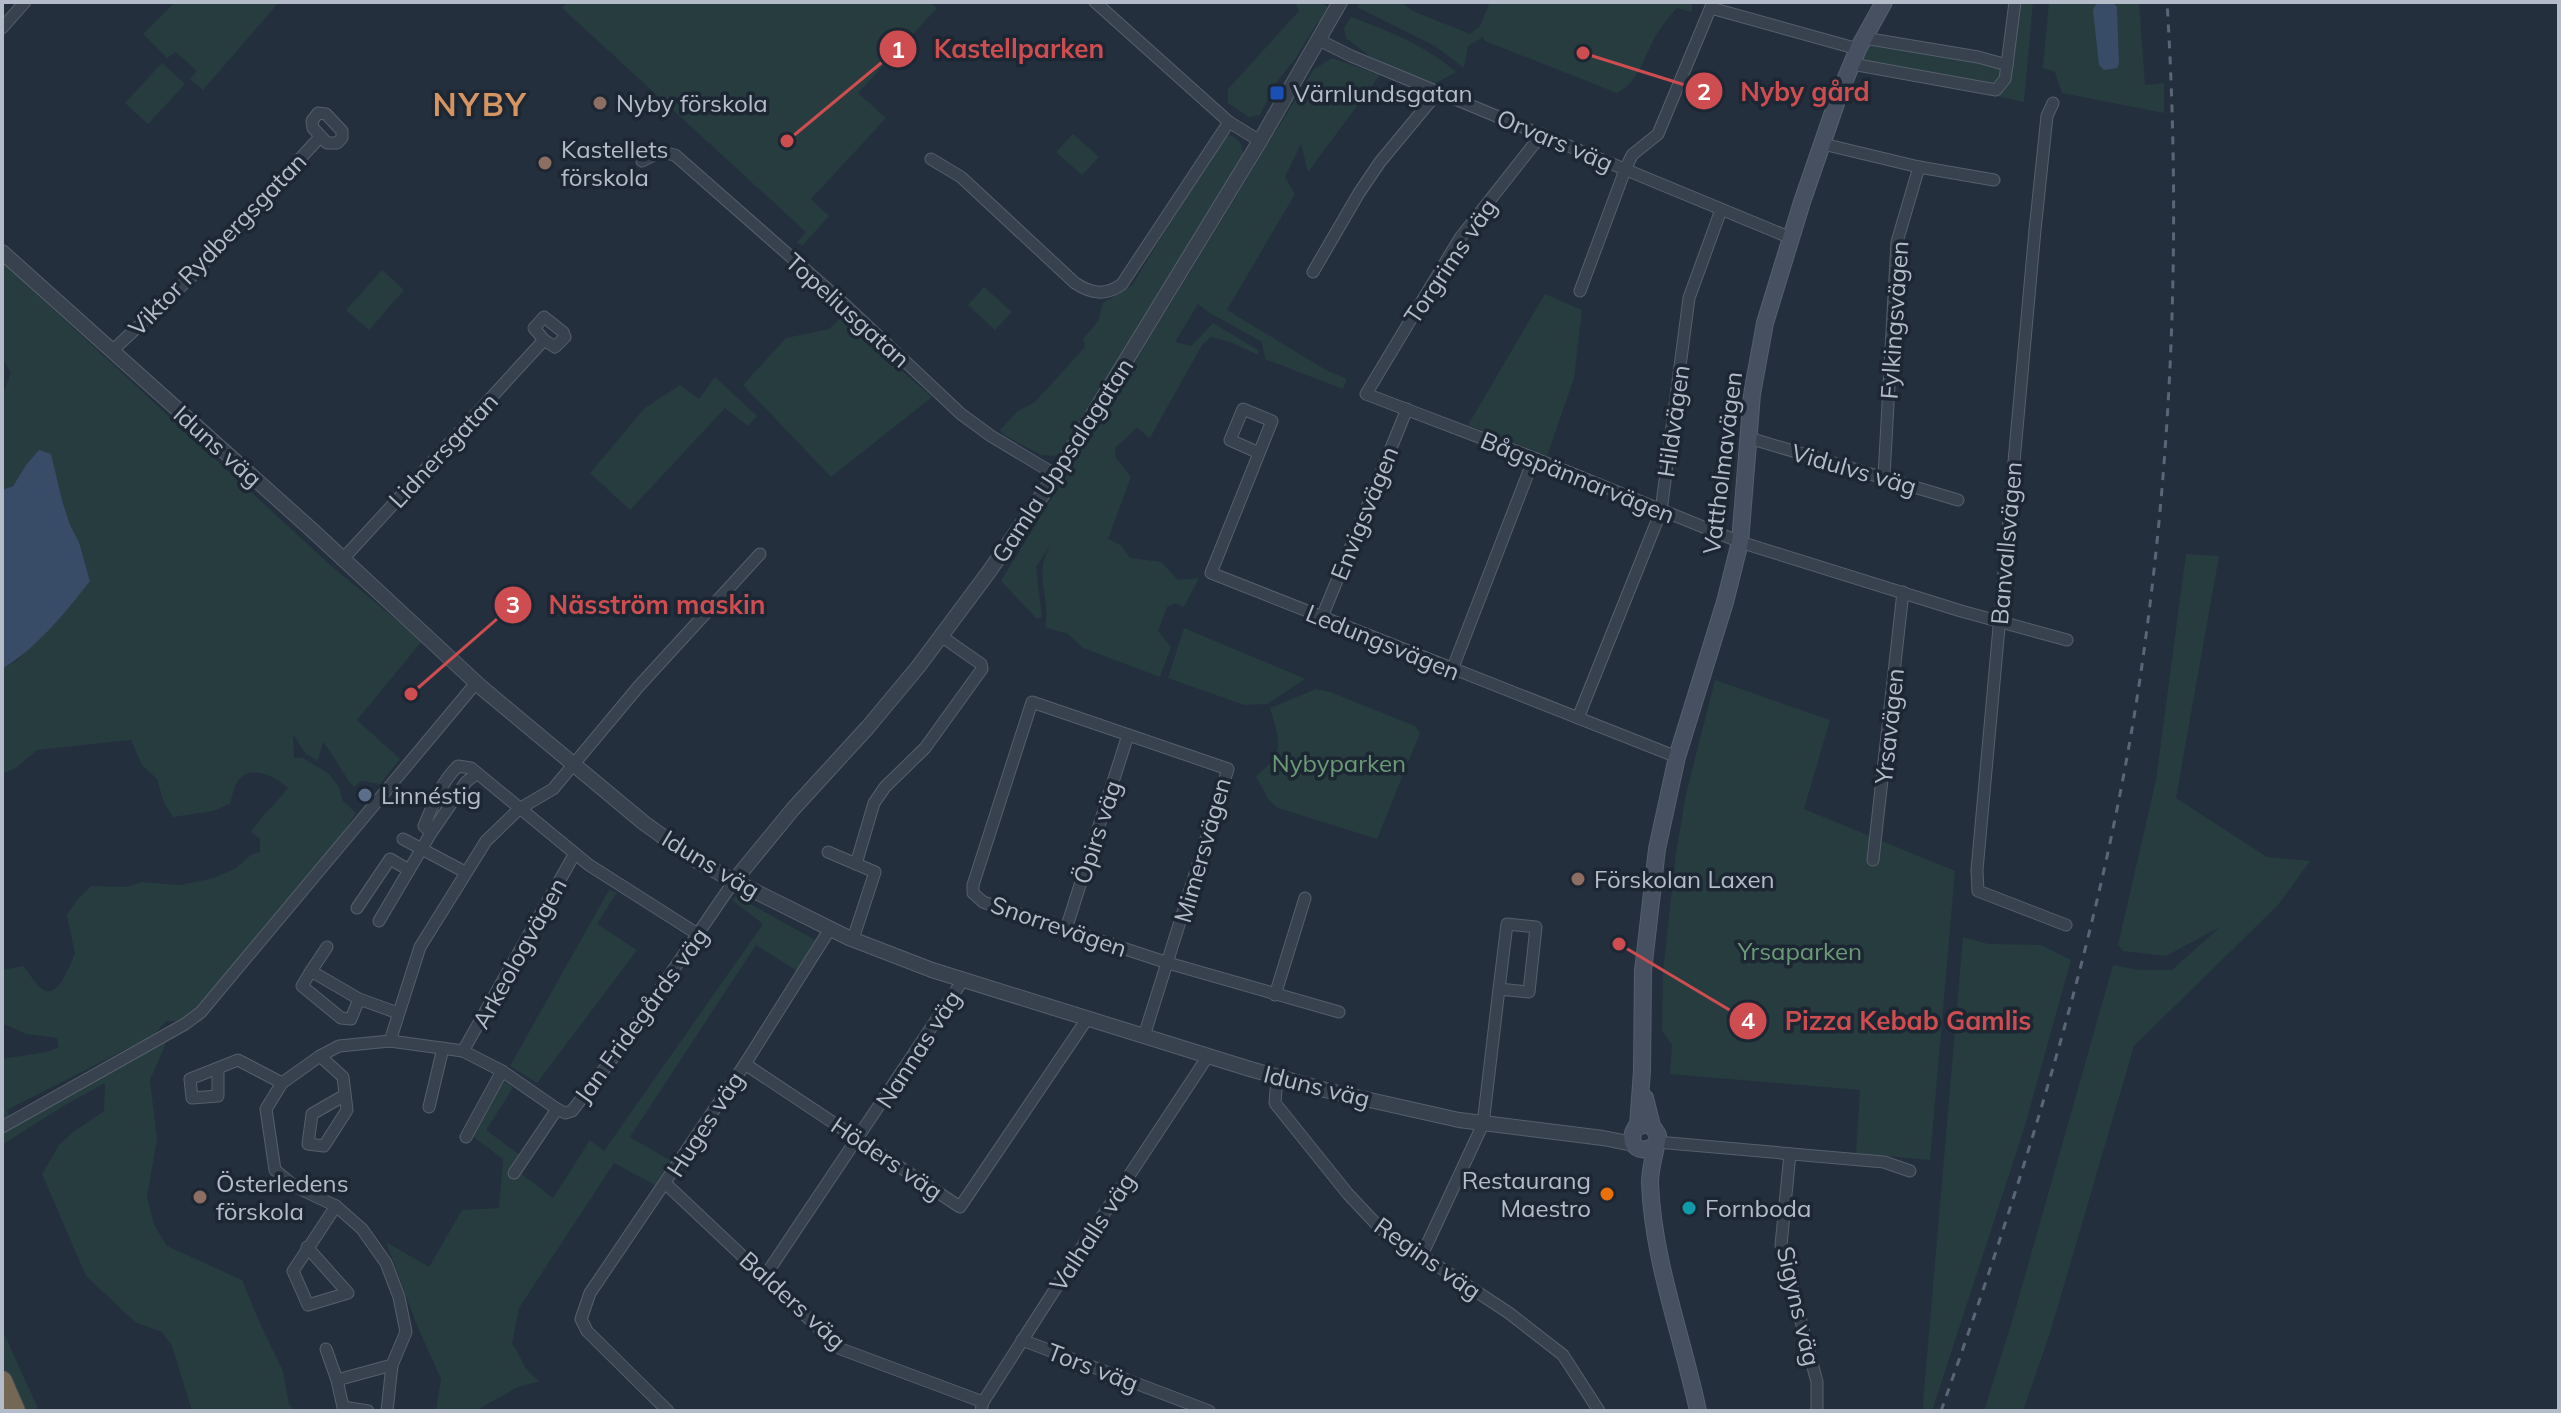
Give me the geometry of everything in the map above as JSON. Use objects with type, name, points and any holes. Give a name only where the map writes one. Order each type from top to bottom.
[{"type":"highway","points":[[2,1381],[15,1411]]},
{"type":"main road","name":"Vattholmavägen","points":[[1698,1411],[1664,1280],[1644,1138],[1643,971],[1657,849],[1677,757],[1725,602],[1740,542],[1752,394],[1765,323],[1823,144],[1858,50],[1884,2]]},
{"type":"street","points":[[2,28],[25,2]]},
{"type":"street","points":[[1095,2],[1229,122],[1260,141]]},
{"type":"street","name":"Gamla Uppsalagatan","points":[[734,881],[793,809],[868,727],[941,636],[1056,475],[1260,141],[1340,2]]},
{"type":"street","points":[[1580,291],[1625,170],[1632,155],[1658,134],[1712,5],[1996,90],[2005,79],[2015,2]]},
{"type":"street","name":"Orvars väg","points":[[1319,40],[1791,238]]},
{"type":"street","points":[[1858,50],[1965,55],[2007,65]]},
{"type":"street","points":[[1313,272],[1380,162],[1438,92]]},
{"type":"street","name":"Banvallsvägen","points":[[2053,103],[2047,116],[2035,230],[1977,870],[1979,897],[2066,925]]},
{"type":"street","points":[[931,159],[961,177],[1075,283],[1086,291],[1099,293],[1122,284],[1229,122]]},
{"type":"street","name":"Torgrims väg","points":[[1366,394],[1460,238],[1542,134]]},
{"type":"street","name":"Viktor Rydbergsgatan","points":[[113,350],[191,277],[320,137]]},
{"type":"street","points":[[1823,144],[1919,167],[1994,180]]},
{"type":"street","name":"Topeliusgatan","points":[[642,161],[660,152],[675,155],[841,301],[961,414],[1056,475]]},
{"type":"street","name":"Fylkingsvägen","points":[[1884,476],[1897,242],[1919,167]]},
{"type":"street","name":"Hildvägen","points":[[1578,718],[1661,511],[1689,298],[1721,210]]},
{"type":"street","name":"Iduns väg","points":[[2,252],[476,683],[644,823],[697,861],[830,929],[963,980],[1325,1090],[1483,1124],[1603,1138],[1644,1138],[1884,1162],[1910,1171]]},
{"type":"street","name":"Lidnersgatan","points":[[342,560],[544,340]]},
{"type":"street","name":"Bågspännarvägen","points":[[1366,394],[1740,542],[2067,640]]},
{"type":"street","name":"Envigsvägen","points":[[1322,617],[1407,409]]},
{"type":"street","name":"Vidulvs väg","points":[[1749,438],[1958,500]]},
{"type":"street","name":"Ledungsvägen","points":[[1259,453],[1211,573],[1677,757]]},
{"type":"street","points":[[1452,670],[1534,458]]},
{"type":"street","points":[[390,1041],[420,947],[486,841],[519,809],[553,789],[639,686],[760,554]]},
{"type":"street","name":"Yrsavägen","points":[[1873,860],[1903,592]]},
{"type":"street","points":[[856,864],[874,803],[885,787],[925,748],[982,669],[981,664],[941,636]]},
{"type":"street","points":[[2,1127],[201,1012],[476,683]]},
{"type":"street","name":"Mimersvägen","points":[[1032,702],[1228,769],[1144,1036]]},
{"type":"street","name":"Snorrevägen","points":[[1032,702],[973,893],[983,902],[1168,963],[1339,1012]]},
{"type":"street","name":"Öpirs väg","points":[[1066,929],[1128,735]]},
{"type":"street","points":[[379,921],[431,833],[466,782],[477,773],[471,768],[458,766],[451,773],[424,826],[431,833]]},
{"type":"street","name":"Arkeologvägen","points":[[477,773],[574,855],[699,935]]},
{"type":"street","points":[[403,839],[465,872]]},
{"type":"street","points":[[828,852],[875,872],[853,939]]},
{"type":"street","name":"Arkeologvägen","points":[[463,1051],[574,855]]},
{"type":"street","points":[[357,908],[390,859],[409,870]]},
{"type":"street","name":"Jan Fridegårds väg","points":[[514,1173],[557,1109],[565,1113],[572,1111],[615,1055],[734,881]]},
{"type":"street","points":[[1275,995],[1305,898]]},
{"type":"street","points":[[1422,1255],[1483,1124],[1499,989],[1507,924],[1536,927],[1529,992],[1499,989]]},
{"type":"street","name":"Huges väg","points":[[668,1411],[587,1331],[581,1319],[590,1293],[666,1184],[830,929]]},
{"type":"street","points":[[327,947],[302,986],[341,1018],[351,1019],[359,999]]},
{"type":"street","points":[[311,971],[359,999],[398,1013]]},
{"type":"street","name":"Nannas väg","points":[[765,1276],[963,980]]},
{"type":"street","name":"Höders väg","points":[[745,1064],[960,1207],[1087,1019]]},
{"type":"street","points":[[387,1411],[392,1365],[406,1332],[399,1297],[386,1263],[362,1229],[336,1206],[294,1186],[275,1170],[266,1109],[282,1083],[320,1056],[339,1046],[390,1041],[463,1051],[502,1071],[557,1109]]},
{"type":"street","points":[[429,1107],[443,1048]]},
{"type":"street","points":[[320,1056],[343,1077],[347,1110],[324,1146],[308,1144],[312,1114],[345,1095]]},
{"type":"street","name":"Valhalls väg","points":[[982,1406],[1208,1056]]},
{"type":"street","points":[[218,1069],[238,1060],[282,1083]]},
{"type":"street","points":[[466,1137],[502,1071]]},
{"type":"street","name":"Regins väg","points":[[1276,1090],[1275,1103],[1348,1194],[1380,1228],[1509,1313],[1563,1355],[1599,1411]]},
{"type":"street","name":"Sigyns väg","points":[[1790,1154],[1781,1245],[1817,1382],[1817,1411]]},
{"type":"street","name":"Balders väg","points":[[666,1184],[841,1349],[982,1406]]},
{"type":"street","points":[[307,1247],[348,1293],[308,1305],[293,1271],[307,1247],[336,1206]]},
{"type":"street","name":"Tors väg","points":[[1022,1340],[1209,1411]]},
{"type":"street","points":[[326,1349],[343,1407],[368,1411]]},
{"type":"street","points":[[337,1380],[392,1365]]},
{"type":"green space","points":[[175,2],[279,2],[203,90],[190,79],[197,71],[176,52],[167,58],[143,34]]},
{"type":"green space","points":[[568,2],[930,2],[937,8],[858,93],[886,118],[811,199],[829,216],[802,246],[797,242],[806,232],[562,8]]},
{"type":"green space","points":[[1295,2],[1320,2],[1331,9],[1315,26],[1296,58],[1275,84],[1260,115],[1249,117],[1228,103],[1228,89],[1299,11]]},
{"type":"green space","points":[[1361,2],[1400,2],[1413,11],[1470,34],[1480,26],[1490,2],[1692,2],[1692,12],[1677,8],[1659,31],[1636,75],[1617,93],[1485,41],[1483,37],[1468,46],[1464,68],[1435,46],[1357,7]]},
{"type":"green space","points":[[2015,2],[2033,2],[2024,102],[1996,96],[1996,90],[1852,64],[1864,38],[2006,65]]},
{"type":"green space","points":[[2049,2],[2097,2],[2095,4],[2117,68],[2117,8],[2112,2],[2139,2],[2145,85],[2164,83],[2164,113],[2062,93],[2055,72],[2043,68]]},
{"type":"green space","points":[[1351,17],[1420,47],[1456,72],[1434,84],[1372,58],[1346,38],[1344,28]]},
{"type":"green space","points":[[1332,58],[1380,75],[1308,172],[1301,144],[1285,177],[1295,194],[1227,310],[1326,370],[1347,379],[1343,389],[1265,359],[1262,342],[1198,304],[1175,342],[1191,346],[1213,323],[1258,350],[1258,355],[1211,337],[1202,345],[1150,438],[1137,428],[1115,448],[1116,458],[1131,477],[1108,539],[1122,546],[1130,558],[1161,562],[1178,580],[1199,578],[1184,607],[1175,603],[1167,607],[1158,631],[1171,647],[1160,677],[1083,648],[1068,634],[1045,627],[1042,572],[1050,546],[1036,567],[1042,617],[1037,619],[1001,581],[1314,69]]},
{"type":"green space","points":[[162,63],[185,84],[148,124],[125,103]]},
{"type":"green space","points":[[1073,134],[1099,157],[1082,175],[1056,152]]},
{"type":"green space","points":[[1231,135],[1240,142],[1244,155],[1061,451],[1056,456],[1041,455],[1004,435],[1000,430],[1018,411],[1035,402],[1085,347],[1083,339],[1098,321],[1103,303],[1132,285],[1223,138]]},
{"type":"green space","points":[[2,262],[330,565],[422,641],[357,720],[400,759],[380,784],[361,781],[354,787],[323,742],[318,761],[306,754],[293,734],[294,758],[303,758],[329,774],[339,787],[342,800],[356,813],[292,911],[201,1022],[166,1021],[154,1035],[7,1110],[9,1116],[2,1120],[2,1059],[59,1047],[57,1038],[26,1034],[2,1023],[2,970],[23,966],[41,988],[53,990],[62,980],[75,954],[67,915],[91,886],[127,887],[142,882],[180,885],[214,878],[236,868],[252,854],[260,852],[260,839],[251,832],[288,788],[276,779],[254,772],[241,777],[230,804],[213,811],[173,817],[164,803],[157,779],[142,765],[131,740],[37,750],[16,768],[2,774],[2,669],[16,661],[90,581],[50,454],[26,465],[13,486],[2,490],[2,396],[11,373],[2,358]]},
{"type":"green space","points":[[382,270],[404,290],[369,330],[346,310]]},
{"type":"green space","points":[[984,287],[1012,312],[995,330],[968,305]]},
{"type":"green space","points":[[1545,294],[1582,310],[1574,378],[1547,456],[1468,425]]},
{"type":"green space","points":[[841,318],[932,397],[831,477],[743,385],[786,338],[829,329]]},
{"type":"green space","points":[[715,377],[757,416],[748,426],[725,408],[630,510],[590,473],[645,408],[680,385],[699,399]]},
{"type":"green space","points":[[2186,554],[2219,556],[2176,798],[2267,857],[2310,861],[2278,905],[2134,1046],[2050,1333],[2023,1411],[1984,1411],[2113,965],[2139,970],[2172,970],[2220,927],[2166,956],[2123,951],[2118,945],[2156,780]]},
{"type":"green space","points":[[1184,628],[1305,679],[1267,704],[1244,705],[1168,678]]},
{"type":"green space","name":"Yrsaparken","points":[[1715,680],[1830,720],[1804,809],[1955,871],[1930,1160],[1856,1153],[1860,1090],[1670,1074],[1672,1045],[1662,1031],[1663,972],[1676,853],[1686,794]]},
{"type":"green space","name":"Nybyparken","points":[[1316,689],[1415,726],[1420,733],[1377,839],[1278,808],[1268,799],[1256,776],[1272,760],[1278,746],[1270,708]]},
{"type":"green space","points":[[609,890],[617,892],[597,924],[637,950],[537,1083],[510,1066]]},
{"type":"green space","points":[[736,896],[815,940],[797,971],[756,945],[630,1137],[671,1161],[655,1185],[614,1163],[519,1308],[512,1344],[526,1368],[540,1381],[518,1387],[475,1411],[436,1411],[441,1379],[386,1242],[429,1267],[462,1210],[499,1208],[503,1159],[471,1135],[502,1080],[513,1088],[486,1130],[520,1155],[507,1173],[512,1179],[519,1172],[553,1198],[590,1140],[604,1151],[763,924],[732,900]]},
{"type":"green space","points":[[1963,937],[1988,944],[2041,945],[2071,960],[2024,1129],[1932,1411],[1924,1411],[1923,1403]]},
{"type":"green space","points":[[167,1041],[150,1080],[157,1139],[147,1197],[154,1225],[167,1246],[242,1280],[283,1371],[289,1404],[295,1411],[192,1411],[172,1346],[162,1332],[135,1322],[86,1276],[42,1174],[59,1145],[104,1111],[105,1083],[2,1145],[2,1134]]},
{"type":"green space","points":[[2,1329],[39,1411],[22,1411],[2,1366]]},
{"type":"water","points":[[2097,2],[2112,2],[2117,7],[2117,68],[2104,70],[2099,65],[2093,10]]},
{"type":"water","points":[[39,450],[51,454],[62,500],[90,581],[39,640],[2,669],[2,490],[13,486]]},
{"type":"railway","points":[[1941,1411],[2003,1230],[2059,1047],[2106,861],[2141,672],[2161,505],[2171,338],[2173,170],[2167,2]]},
{"type":"place","name":"Nyby gård","points":[[1583,53]]},
{"type":"place","name":"Värnlundsgatan","points":[[1277,93]]},
{"type":"place","name":"Nyby förskola","points":[[600,103]]},
{"type":"place","name":"Kastellparken","points":[[787,141]]},
{"type":"place","name":"Kastellets förskola","points":[[545,163]]},
{"type":"place","name":"Näsström maskin","points":[[411,694]]},
{"type":"place","name":"Linnéstig","points":[[365,795]]},
{"type":"place","name":"Förskolan Laxen","points":[[1578,879]]},
{"type":"place","name":"Pizza Kebab Gamlis","points":[[1619,944]]},
{"type":"place","name":"Restaurang Maestro","points":[[1607,1194]]},
{"type":"place","name":"Österledens förskola","points":[[200,1197]]},
{"type":"place","name":"Fornboda","points":[[1689,1208]]},
{"type":"district","name":"NYBY","points":[[480,104]]}]
